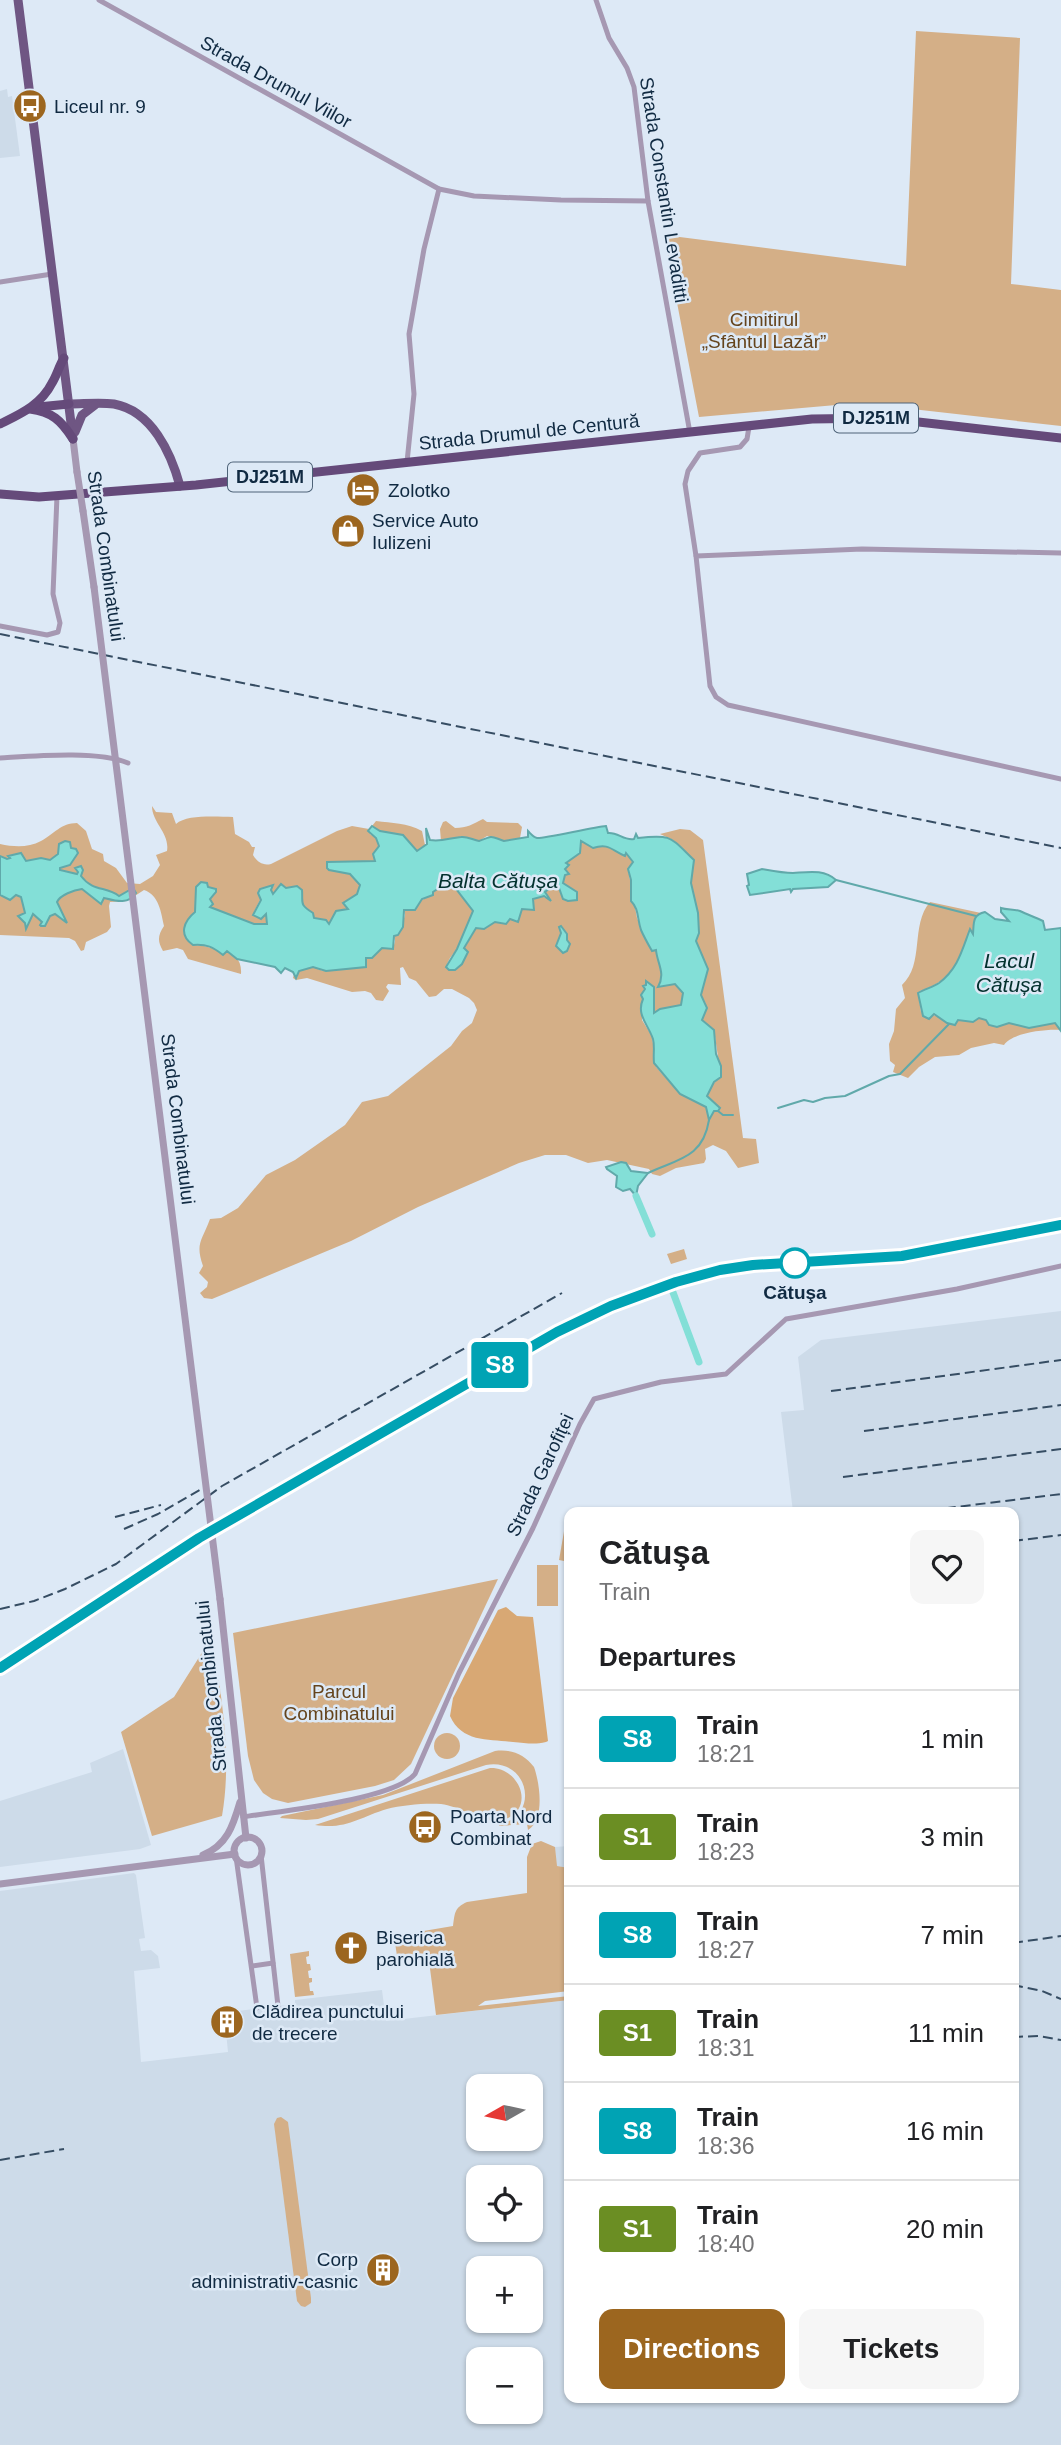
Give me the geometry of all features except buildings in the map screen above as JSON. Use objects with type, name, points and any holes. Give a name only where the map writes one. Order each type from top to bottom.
[{"type":"highway","points":[[0,424],[30,409],[47,392],[64,358]]},
{"type":"highway","points":[[30,409],[69,404]]},
{"type":"highway","points":[[30,409],[53,415],[62,422],[73,439]]},
{"type":"highway","name":"Strada Drumul de Centură","points":[[0,494],[57,496],[180,486],[812,419],[883,418],[1061,438]]},
{"type":"main road","name":"Strada Combinatului","points":[[19,0],[73,439]]},
{"type":"main road","points":[[73,439],[82,415],[100,403]]},
{"type":"main road","points":[[69,404],[100,403],[125,407],[142,418],[170,454],[180,486]]},
{"type":"street","name":"Strada Drumul Viilor","points":[[99,0],[439,189],[474,196],[648,201]]},
{"type":"street","name":"Strada Constantin Levaditti","points":[[596,0],[609,38],[627,68],[634,87],[648,201],[690,433]]},
{"type":"street","points":[[407,463],[414,394],[409,334],[424,250],[439,189]]},
{"type":"street","points":[[0,282],[52,274]]},
{"type":"street","points":[[749,427],[747,439],[740,447],[704,451],[697,456],[688,471],[685,484],[710,686],[721,702],[1061,779]]},
{"type":"street","name":"Strada Combinatului","points":[[73,439],[94,586],[246,1838]]},
{"type":"street","points":[[0,626],[47,635],[58,632],[60,623],[53,594],[57,496]]},
{"type":"street","points":[[696,556],[862,549],[1061,553]]},
{"type":"street","points":[[0,758],[81,757],[120,760],[128,764]]},
{"type":"street","name":"Strada Garofiței","points":[[243,1817],[375,1793],[409,1781],[421,1763],[459,1673],[533,1528],[594,1399],[661,1382],[726,1374],[786,1319],[957,1289],[1061,1266]]},
{"type":"street","points":[[186,1861],[221,1845],[230,1832],[241,1798]]},
{"type":"street","points":[[257,2008],[236,1856],[239,1842],[246,1838],[257,1841],[262,1847],[278,2006]]},
{"type":"street","points":[[236,1856],[242,1863],[250,1865],[257,1862],[261,1855]]},
{"type":"street","points":[[0,1884],[236,1856]]},
{"type":"street","points":[[252,1966],[273,1963]]},
{"type":"shaded area","points":[[7,89],[8,97],[12,96],[20,156],[0,158],[0,91]]},
{"type":"shaded area","points":[[1061,1311],[1061,2445],[0,2445],[0,1891],[134,1873],[145,1938],[139,1939],[141,1951],[151,1950],[158,1956],[160,1968],[134,1971],[141,2062],[228,2052],[226,2032],[216,2032],[213,2014],[295,2004],[295,2000],[382,1990],[386,2021],[564,2001],[564,2403],[1019,2403],[1019,1507],[792,1507],[781,1412],[804,1410],[798,1357],[821,1340]]},
{"type":"shaded area","points":[[506,1607],[517,1616],[533,1617],[546,1742],[530,1744],[477,1738],[462,1731],[450,1716],[453,1698],[498,1610]]},
{"type":"shaded area","points":[[123,1749],[151,1845],[140,1849],[0,1867],[0,1801],[92,1772],[90,1763]]},
{"type":"shaded area","points":[[564,1846],[564,1867],[556,1866],[555,1847]]},
{"type":"green space","name":"Cimitirul „Sfântul Lazăr”","points":[[916,31],[1020,38],[1011,284],[1061,290],[1061,426],[859,403],[699,417],[664,235],[906,266]]},
{"type":"green space","points":[[152,806],[156,812],[172,813],[176,824],[195,817],[233,817],[235,834],[255,847],[253,855],[265,864],[271,864],[352,826],[369,829],[379,846],[373,854],[375,861],[337,861],[329,870],[350,874],[360,885],[349,909],[336,911],[329,924],[314,918],[313,913],[304,905],[303,894],[297,886],[286,889],[279,886],[273,894],[272,886],[261,898],[254,912],[266,913],[267,925],[254,924],[209,907],[216,889],[201,882],[195,897],[195,912],[190,916],[193,945],[233,955],[239,961],[241,974],[188,959],[183,950],[177,948],[163,951],[159,941],[164,926],[160,910],[153,896],[144,890],[127,901],[110,902],[111,927],[107,932],[86,942],[84,950],[81,951],[75,941],[69,938],[0,935],[0,844],[31,845],[62,827],[77,823],[86,831],[92,849],[103,854],[104,861],[116,868],[127,883],[140,884],[153,876],[160,865],[156,855],[167,851],[166,839]]},
{"type":"green space","points":[[483,819],[487,822],[518,823],[522,827],[520,838],[504,841],[487,836],[479,841],[441,841],[440,829],[443,822],[459,828]]},
{"type":"green space","points":[[376,821],[416,828],[422,831],[425,845],[419,851],[415,850],[403,835],[380,831],[372,826]]},
{"type":"green space","points":[[680,829],[690,830],[703,840],[743,1138],[756,1139],[759,1163],[738,1168],[726,1151],[713,1145],[705,1149],[704,1163],[676,1168],[660,1176],[652,1174],[649,1169],[607,1160],[588,1163],[566,1155],[545,1155],[519,1163],[418,1207],[351,1241],[212,1299],[204,1298],[200,1293],[207,1287],[208,1282],[199,1273],[203,1266],[200,1247],[210,1219],[221,1218],[238,1208],[266,1175],[295,1160],[345,1125],[362,1102],[388,1096],[451,1046],[472,1023],[477,1010],[469,998],[452,989],[444,989],[436,996],[429,997],[416,981],[409,978],[403,967],[400,968],[401,985],[388,984],[386,987],[389,991],[383,1001],[376,1000],[371,993],[365,991],[352,992],[307,978],[296,980],[293,978],[294,974],[297,978],[299,971],[313,967],[323,971],[366,967],[366,958],[382,948],[393,949],[394,935],[400,933],[404,910],[442,886],[456,889],[473,911],[457,949],[447,964],[462,964],[468,952],[464,949],[476,928],[485,929],[495,922],[506,924],[510,919],[518,921],[522,909],[534,907],[532,901],[538,896],[548,898],[545,892],[554,885],[559,888],[563,899],[568,901],[573,890],[563,883],[565,863],[574,857],[581,841],[593,848],[602,845],[630,856],[633,865],[628,869],[637,918],[652,950],[656,950],[662,968],[661,982],[675,984],[683,993],[681,1005],[660,1009],[654,1013],[655,995],[646,982],[642,1020],[652,1036],[656,1067],[680,1094],[706,1107],[710,1118],[717,1106],[709,1100],[708,1093],[721,1077],[714,1030],[702,1020],[706,1004],[701,995],[708,969],[696,941],[699,933],[698,913],[691,883],[694,860],[673,840],[660,834]]},
{"type":"green space","points":[[930,902],[981,913],[976,916],[973,936],[970,930],[954,967],[941,981],[920,991],[921,1012],[952,1023],[958,1020],[973,1022],[979,1018],[1030,1028],[1055,1023],[1060,1030],[1029,1033],[1014,1037],[1004,1045],[994,1043],[971,1048],[959,1055],[935,1057],[908,1078],[893,1072],[895,1065],[890,1061],[889,1044],[894,1031],[896,1009],[905,998],[902,985],[913,966],[920,922]]},
{"type":"green space","points":[[684,1249],[687,1259],[671,1264],[667,1254]]},
{"type":"green space","points":[[564,1531],[564,1561],[559,1560]]},
{"type":"green space","points":[[537,1565],[558,1565],[558,1606],[537,1606]]},
{"type":"green space","name":"Parcul Combinatului","points":[[498,1579],[411,1764],[394,1780],[288,1803],[272,1799],[263,1793],[254,1780],[248,1756],[233,1633]]},
{"type":"green space","points":[[213,1642],[226,1751],[222,1816],[152,1836],[121,1732],[174,1697],[208,1643]]},
{"type":"green space","points":[[447,1733],[456,1737],[460,1746],[456,1755],[447,1759],[438,1755],[434,1746],[438,1737]]},
{"type":"green space","points":[[495,1751],[517,1753],[534,1767],[540,1801],[537,1818],[528,1830],[527,1824],[499,1826],[521,1811],[525,1800],[520,1778],[501,1765],[486,1765],[318,1819],[280,1818],[383,1795]]},
{"type":"green space","points":[[490,1768],[500,1769],[508,1774],[520,1788],[521,1805],[508,1818],[491,1820],[449,1806],[428,1804],[387,1809],[336,1826],[315,1825]]},
{"type":"green space","points":[[541,1841],[555,1847],[557,1866],[564,1867],[564,1992],[485,2001],[478,2006],[564,1997],[564,2001],[436,2015],[428,1953],[397,1956],[394,1936],[453,1926],[456,1911],[467,1902],[527,1893],[527,1857],[532,1844]]},
{"type":"green space","points":[[309,1951],[309,1956],[306,1957],[311,1970],[308,1971],[309,1978],[312,1978],[309,1983],[310,1991],[313,1991],[314,1995],[295,1997],[290,1954]]},
{"type":"green space","points":[[281,2117],[288,2122],[311,2298],[311,2303],[305,2307],[297,2301],[274,2124],[277,2118]]},
{"type":"water","name":"Balta Cătușa","points":[[372,826],[380,831],[403,835],[417,851],[427,844],[426,828],[430,840],[463,837],[479,841],[492,837],[504,841],[528,837],[528,831],[534,837],[541,838],[606,826],[608,833],[627,839],[634,839],[636,834],[638,838],[664,837],[675,842],[694,860],[691,883],[698,913],[699,933],[696,941],[708,969],[701,995],[707,1008],[702,1020],[714,1030],[716,1054],[721,1066],[721,1077],[714,1082],[707,1096],[720,1108],[718,1111],[714,1111],[709,1120],[706,1107],[680,1094],[654,1063],[653,1039],[641,1010],[641,995],[645,989],[643,986],[646,981],[654,987],[654,1013],[660,1009],[681,1005],[683,993],[675,984],[658,987],[661,977],[656,950],[652,951],[645,938],[631,901],[628,869],[633,862],[626,853],[625,856],[606,847],[593,848],[581,841],[580,853],[566,863],[569,865],[565,869],[569,874],[565,875],[563,883],[577,892],[577,900],[563,899],[559,888],[554,885],[545,892],[551,901],[544,896],[533,899],[534,910],[522,909],[518,922],[510,919],[506,924],[495,922],[484,929],[476,928],[464,948],[468,952],[462,964],[455,970],[446,967],[473,911],[456,889],[442,886],[433,892],[433,895],[422,899],[415,910],[404,910],[403,927],[398,935],[394,936],[393,949],[382,948],[372,958],[366,958],[366,967],[326,971],[313,967],[299,971],[296,978],[293,972],[285,968],[281,973],[275,967],[237,959],[227,951],[223,955],[210,947],[193,945],[185,937],[184,928],[195,912],[196,887],[201,882],[216,889],[210,899],[213,904],[210,907],[254,924],[267,924],[266,914],[261,919],[253,915],[261,900],[258,893],[260,889],[273,885],[273,894],[281,884],[286,888],[297,886],[302,890],[304,905],[313,913],[314,918],[326,920],[329,924],[336,911],[348,909],[343,903],[357,894],[360,885],[350,874],[329,870],[327,862],[375,861],[373,854],[379,846],[376,838],[368,831]]},
{"type":"water","points":[[70,842],[71,848],[78,853],[70,865],[60,870],[77,874],[75,868],[81,866],[81,876],[95,887],[119,896],[133,888],[136,893],[126,901],[104,898],[101,904],[82,889],[75,890],[57,902],[67,923],[55,914],[50,916],[45,926],[41,926],[42,922],[33,914],[26,929],[25,923],[18,916],[25,913],[21,897],[16,895],[10,900],[0,895],[0,856],[7,859],[10,858],[8,856],[21,853],[26,861],[41,858],[50,860],[58,854],[59,844]]},
{"type":"water","points":[[762,869],[789,873],[821,873],[836,880],[828,887],[750,895],[747,874]]},
{"type":"water","name":"Lacul Cătușa","points":[[1001,908],[1020,911],[1043,921],[1045,930],[1061,928],[1061,1031],[1055,1023],[1029,1028],[1009,1023],[997,1027],[979,1018],[973,1022],[958,1020],[955,1025],[934,1014],[929,1019],[923,1016],[918,993],[939,983],[951,972],[970,929],[973,934],[974,920],[978,915],[985,912],[995,919],[1009,921]]},
{"type":"water","points":[[561,926],[570,944],[563,953],[556,946]]},
{"type":"water","points":[[626,1163],[631,1171],[648,1173],[638,1186],[636,1196],[630,1189],[623,1191],[616,1187],[617,1176],[606,1167]]},
{"type":"waterway","points":[[836,880],[976,916]]},
{"type":"waterway","points":[[778,1108],[804,1100],[813,1102],[845,1096],[889,1076],[900,1074],[949,1024]]},
{"type":"waterway","points":[[718,1111],[723,1115],[733,1115]]},
{"type":"waterway","points":[[648,1173],[688,1156],[695,1150],[706,1133],[709,1120]]},
{"type":"waterway","points":[[636,1196],[652,1234]]},
{"type":"waterway","points":[[671,1287],[699,1362]]},
{"type":"waterway","points":[[458,1381],[460,1385]]},
{"type":"railway","points":[[0,634],[1061,848]]},
{"type":"railway","points":[[0,1668],[199,1538],[557,1332],[611,1306],[676,1282],[753,1265],[902,1256],[1061,1225]]},
{"type":"railway","points":[[0,1609],[34,1601],[65,1589],[116,1564],[222,1486],[562,1293]]},
{"type":"railway","points":[[831,1391],[1061,1360]]},
{"type":"railway","points":[[864,1431],[1061,1405]]},
{"type":"railway","points":[[843,1477],[1061,1449]]},
{"type":"railway","points":[[124,1529],[158,1514],[205,1487]]},
{"type":"railway","points":[[956,1507],[1061,1494]]},
{"type":"railway","points":[[115,1517],[161,1505]]},
{"type":"railway","points":[[1019,1540],[1061,1535]]},
{"type":"railway","points":[[1019,1942],[1061,1936]]},
{"type":"railway","points":[[1019,1986],[1042,1991],[1061,1999]]},
{"type":"railway","points":[[1019,2037],[1039,2036],[1061,2040]]},
{"type":"railway","points":[[0,2160],[64,2149]]},
{"type":"train","name":"S8","points":[[0,1668],[199,1538],[576,1321],[598,1311],[676,1282],[732,1268],[902,1256],[1061,1225]]},
{"type":"place","name":"Liceul nr. 9","points":[[30,106]]},
{"type":"place","name":"Zolotko","points":[[363,490]]},
{"type":"place","name":"Service Auto Iulizeni","points":[[348,531]]},
{"type":"place","name":"Cătuşa","points":[[795,1263]]},
{"type":"place","name":"Poarta Nord Combinat","points":[[425,1827]]},
{"type":"place","name":"Biserica parohială","points":[[351,1948]]},
{"type":"place","name":"Clădirea punctului de trecere","points":[[227,2022]]},
{"type":"place","name":"Corp administrativ-casnic","points":[[383,2270]]}]
